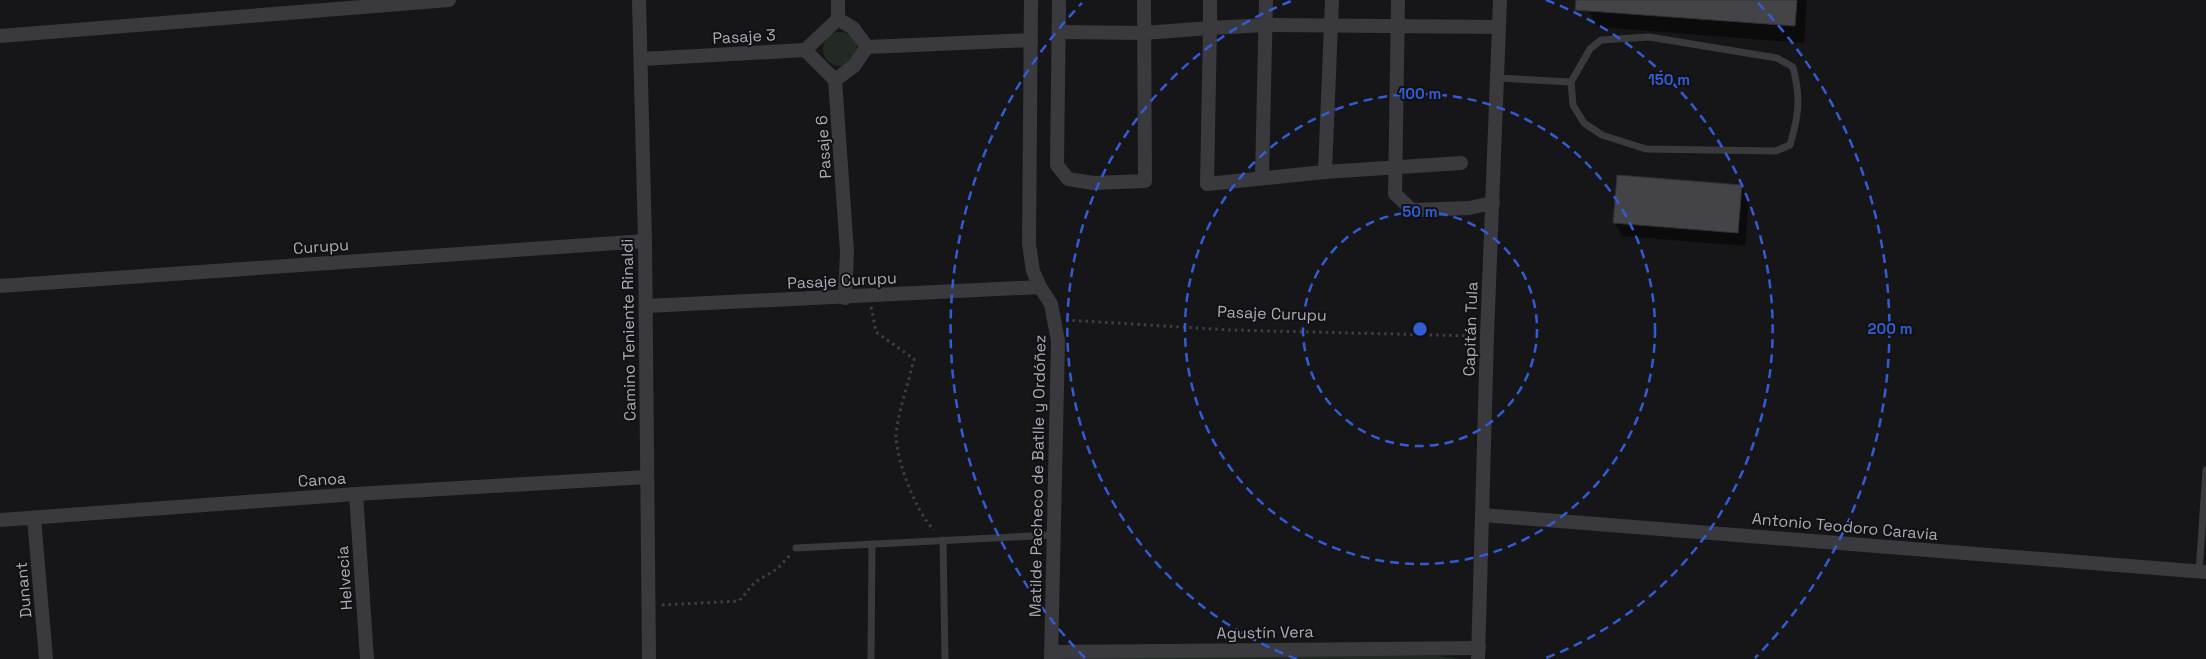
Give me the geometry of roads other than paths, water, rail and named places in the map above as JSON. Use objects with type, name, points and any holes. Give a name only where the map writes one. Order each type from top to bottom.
[{"type":"street","points":[[0,36],[449,0]]},
{"type":"street","name":"Camino Teniente Rinaldi","points":[[639,0],[642,59],[646,306],[649,659]]},
{"type":"street","points":[[838,0],[838,19],[804,50],[835,80],[854,66],[867,47]]},
{"type":"street","name":"Matilde Pacheco de Batlle y Ordóñez","points":[[1031,0],[1029,244],[1033,271],[1040,287],[1051,304],[1056,319],[1058,341],[1052,655]]},
{"type":"street","points":[[1059,0],[1058,165],[1068,180],[1093,182],[1145,181],[1144,0]]},
{"type":"street","points":[[1210,0],[1207,184],[1325,172],[1395,169],[1461,163]]},
{"type":"street","points":[[1262,178],[1266,0]]},
{"type":"street","points":[[1325,172],[1332,0]]},
{"type":"street","points":[[1398,0],[1395,194],[1412,210],[1469,208],[1494,203]]},
{"type":"street","name":"Capitán Tula","points":[[1478,654],[1487,336],[1494,203],[1500,0]]},
{"type":"street","points":[[838,19],[853,28],[867,47]]},
{"type":"street","points":[[1060,32],[1144,33],[1266,25],[1499,26]]},
{"type":"street","points":[[867,47],[1031,40]]},
{"type":"street","name":"Pasaje 3","points":[[642,59],[804,50]]},
{"type":"street","name":"Pasaje 6","points":[[835,80],[847,252],[845,298]]},
{"type":"street","name":"Curupu","points":[[0,286],[645,242]]},
{"type":"street","name":"Pasaje Curupu","points":[[646,306],[869,297],[1040,287]]},
{"type":"street","name":"Canoa","points":[[0,520],[356,494],[647,477]]},
{"type":"street","name":"Helvecia","points":[[356,494],[367,659]]},
{"type":"street","name":"Antonio Teodoro Caravia","points":[[1482,515],[2202,572]]},
{"type":"street","name":"Dunant","points":[[34,518],[46,659]]},
{"type":"street","name":"Agustín Vera","points":[[1052,655],[1478,654]]},
{"type":"lane","points":[[1649,36],[1778,58],[1793,67],[1800,96],[1790,145],[1776,151],[1646,149],[1602,135],[1584,123],[1573,105],[1571,82],[1590,49],[1601,40],[1649,36]]},
{"type":"lane","points":[[1498,78],[1571,82]]},
{"type":"lane","points":[[2202,572],[2206,470]]},
{"type":"lane","points":[[796,548],[1053,535]]},
{"type":"lane","points":[[943,540],[945,659]]},
{"type":"lane","points":[[871,659],[872,544]]}]
